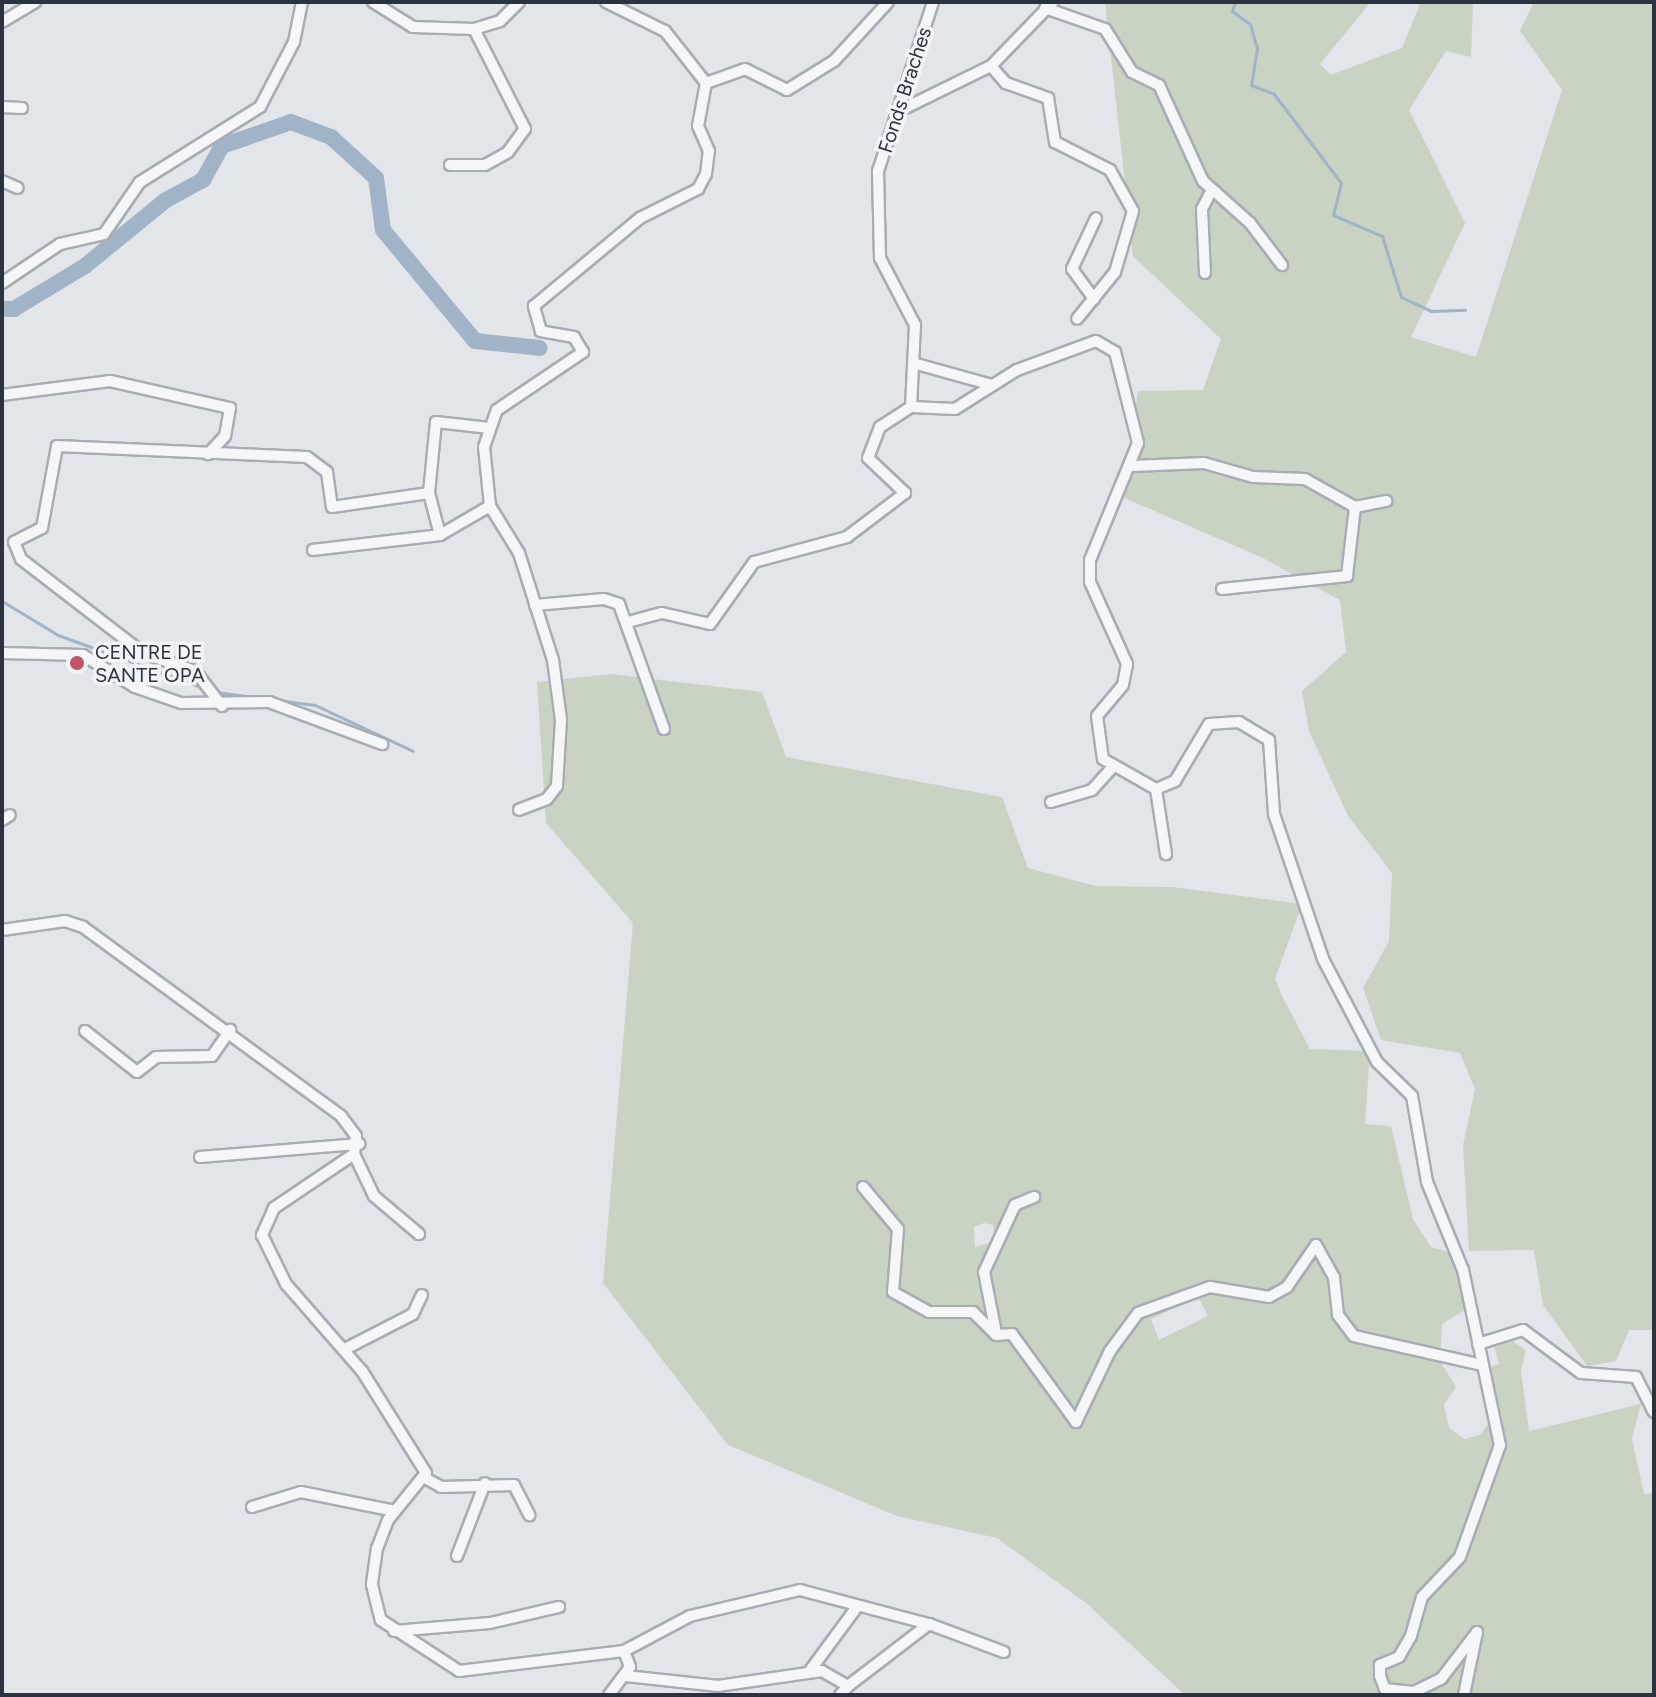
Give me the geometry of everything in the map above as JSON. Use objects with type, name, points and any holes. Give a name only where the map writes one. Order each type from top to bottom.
[{"type":"street","points":[[2,22],[8,7],[35,2]]},
{"type":"street","points":[[2,283],[60,244],[104,234],[140,182],[260,107],[294,42],[302,2]]},
{"type":"street","points":[[373,2],[413,27],[474,29],[500,21],[519,2]]},
{"type":"street","points":[[519,810],[547,799],[557,786],[561,720],[553,660],[519,553],[490,506],[484,447],[497,410],[583,352],[574,337],[541,331],[534,306],[640,218],[698,189],[709,151],[698,126],[706,83],[665,31],[606,2]]},
{"type":"street","points":[[706,83],[745,69],[779,89],[802,83],[834,61],[888,2]]},
{"type":"street","name":"Fonds Braches","points":[[911,407],[911,310],[880,258],[878,171],[933,2]]},
{"type":"street","points":[[897,112],[991,66],[1049,5],[1105,29],[1132,72],[1159,85],[1211,191],[1250,223],[1282,265]]},
{"type":"street","points":[[450,165],[485,165],[508,152],[525,129],[474,29]]},
{"type":"street","points":[[991,66],[1006,83],[1048,98],[1055,142],[1110,170],[1122,184],[1133,211],[1126,245],[1094,299],[1077,319]]},
{"type":"street","points":[[2,107],[22,108]]},
{"type":"street","points":[[2,181],[18,188]]},
{"type":"street","points":[[1205,273],[1202,209],[1211,191]]},
{"type":"street","points":[[1094,299],[1072,269],[1096,218]]},
{"type":"street","points":[[628,622],[662,613],[710,624],[754,562],[847,537],[905,493],[868,458],[880,427],[911,407],[955,409],[992,385],[1096,341],[1115,352],[1138,443],[1132,466],[1090,560],[1090,582],[1127,664],[1123,685],[1097,716],[1111,769]]},
{"type":"street","points":[[913,363],[992,385]]},
{"type":"street","points":[[2,395],[92,380],[230,408],[225,436],[208,454]]},
{"type":"street","points":[[440,535],[429,493],[436,422],[490,428]]},
{"type":"street","points":[[222,706],[195,671],[143,653],[61,595],[21,559],[14,542],[42,528],[57,446],[307,457],[327,472],[332,507],[429,493]]},
{"type":"street","points":[[1132,466],[1204,463],[1253,477],[1305,479],[1355,507],[1386,501]]},
{"type":"street","points":[[313,550],[440,535],[490,506]]},
{"type":"street","points":[[1222,589],[1347,576],[1355,507]]},
{"type":"street","points":[[535,605],[604,599],[619,604],[664,729]]},
{"type":"street","points":[[2,653],[83,655],[135,687],[181,703],[222,706],[269,702],[382,744]]},
{"type":"street","points":[[1111,769],[1156,789],[1175,781],[1209,724],[1239,722],[1269,740],[1271,798],[1285,855],[1341,997],[1377,1062],[1412,1096],[1427,1182],[1463,1270],[1497,1417],[1495,1472],[1460,1557],[1422,1597],[1399,1657],[1380,1665],[1385,1689],[1414,1692],[1441,1679],[1477,1632],[1464,1695]]},
{"type":"street","points":[[1051,802],[1092,790],[1111,769]]},
{"type":"street","points":[[1156,789],[1166,854]]},
{"type":"street","points":[[2,930],[75,923],[230,1030],[341,1116],[374,1196],[419,1234]]},
{"type":"street","points":[[85,1031],[137,1072],[156,1057],[212,1056],[230,1030]]},
{"type":"street","points":[[200,1157],[357,1149]]},
{"type":"street","points":[[357,1149],[274,1208],[262,1235],[286,1284],[345,1349],[425,1478],[441,1487],[485,1483],[521,1490],[529,1515]]},
{"type":"street","points":[[863,1187],[898,1229],[893,1292],[929,1312],[973,1312],[996,1335],[1012,1334],[1023,1345],[1030,1367],[1076,1422],[1110,1351],[1138,1313],[1210,1287],[1269,1297],[1287,1287],[1316,1245],[1334,1277],[1338,1315],[1354,1336],[1483,1365]]},
{"type":"street","points":[[996,1335],[984,1272],[1015,1205],[1034,1197]]},
{"type":"street","points":[[345,1349],[413,1314],[422,1295]]},
{"type":"street","points":[[1478,1344],[1523,1330],[1581,1373],[1631,1374],[1654,1412]]},
{"type":"street","points":[[425,1478],[395,1511],[377,1548],[372,1585],[381,1620],[459,1671],[481,1674],[515,1661],[624,1651],[690,1616],[792,1591],[929,1624],[1004,1652]]},
{"type":"street","points":[[457,1556],[485,1483]]},
{"type":"street","points":[[252,1507],[301,1492],[395,1511]]},
{"type":"street","points":[[394,1631],[490,1623],[559,1607]]},
{"type":"street","points":[[809,1672],[857,1607]]},
{"type":"street","points":[[840,1695],[929,1624]]},
{"type":"street","points":[[609,1695],[626,1676],[630,1659],[624,1651]]},
{"type":"street","points":[[626,1676],[718,1686],[809,1672],[830,1673],[848,1686]]},
{"type":"green space","points":[[1105,2],[1371,2],[1320,64],[1331,75],[1402,48],[1421,2],[1473,2],[1471,57],[1446,51],[1409,110],[1465,223],[1411,337],[1476,357],[1562,90],[1520,31],[1534,2],[1654,2],[1654,1330],[1629,1330],[1616,1361],[1587,1366],[1543,1305],[1534,1250],[1469,1251],[1463,1145],[1475,1089],[1460,1053],[1381,1040],[1363,988],[1389,941],[1392,873],[1348,816],[1309,731],[1302,691],[1346,652],[1340,600],[1261,557],[1122,497],[1138,391],[1203,390],[1221,339],[1133,256]]},
{"type":"green space","points":[[611,674],[762,692],[786,757],[1002,797],[1028,868],[1096,886],[1172,887],[1302,904],[1275,979],[1282,996],[1310,1049],[1370,1051],[1365,1124],[1391,1126],[1413,1219],[1431,1247],[1453,1253],[1465,1310],[1442,1324],[1440,1361],[1456,1387],[1444,1404],[1449,1428],[1465,1439],[1480,1435],[1493,1417],[1503,1421],[1487,1368],[1499,1364],[1493,1342],[1509,1339],[1526,1350],[1521,1371],[1529,1431],[1641,1404],[1632,1439],[1644,1494],[1654,1493],[1654,1695],[1185,1695],[1086,1603],[997,1538],[897,1516],[728,1445],[603,1283],[633,923],[546,823],[537,682]],"holes":[[[984,1223],[993,1225],[996,1241],[975,1247],[974,1227]],[[1198,1297],[1208,1316],[1159,1340],[1151,1319]]]},
{"type":"waterway","points":[[1235,2],[1232,11],[1250,24],[1257,48],[1251,85],[1274,94],[1341,183],[1333,215],[1382,236],[1401,297],[1431,311],[1465,310]]},
{"type":"waterway","points":[[2,309],[14,309],[85,266],[166,200],[203,180],[222,146],[291,122],[331,137],[376,178],[383,230],[475,341],[540,348]]},
{"type":"waterway","points":[[2,601],[58,635],[206,689]]},
{"type":"waterway","points":[[216,692],[315,705],[413,751]]},
{"type":"place","name":"CENTRE DE SANTE OPA","points":[[77,663]]}]
